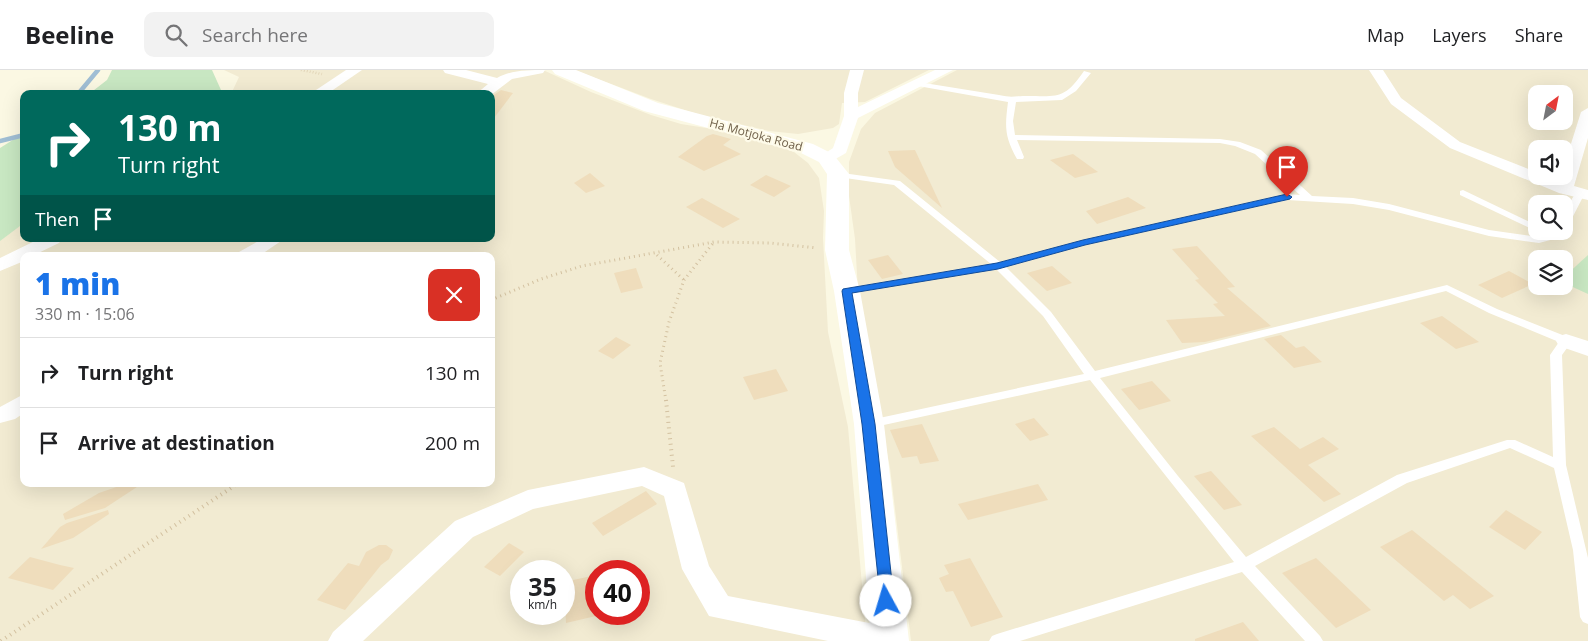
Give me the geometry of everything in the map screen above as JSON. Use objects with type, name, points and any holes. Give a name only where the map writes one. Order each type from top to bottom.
[{"type":"street","points":[[323,90],[355,70]]},
{"type":"street","points":[[450,70],[498,82]]},
{"type":"street","points":[[489,90],[498,82],[516,73],[538,70]]},
{"type":"street","name":"Ha Motjoka Road","points":[[561,70],[651,107],[792,143],[832,166]]},
{"type":"street","points":[[343,641],[464,529],[528,500],[644,476],[675,490],[696,569],[719,607],[890,641],[868,424],[847,291],[837,250],[832,166],[840,150],[851,116],[851,93],[857,70]]},
{"type":"street","points":[[851,116],[946,70]]},
{"type":"street","points":[[1376,70],[1396,101],[1455,145],[1566,189],[1584,194]]},
{"type":"street","points":[[1566,189],[1588,112]]},
{"type":"street","points":[[26,252],[47,242]]},
{"type":"street","points":[[253,252],[270,242]]},
{"type":"street","points":[[0,265],[20,255]]},
{"type":"street","points":[[1566,341],[1588,348]]},
{"type":"street","points":[[0,414],[7,413],[20,405]]},
{"type":"lane","points":[[918,84],[1012,101],[1020,98],[1056,100],[1081,83],[1087,73]]},
{"type":"lane","points":[[1012,101],[1009,120],[1012,137],[1020,157]]},
{"type":"lane","points":[[1012,137],[1220,141],[1237,144],[1258,152],[1310,200]]},
{"type":"lane","points":[[832,166],[897,183],[998,266],[1047,314],[1092,376],[1244,565],[1274,600],[1314,641]]},
{"type":"lane","points":[[1463,193],[1528,224]]},
{"type":"lane","points":[[1573,210],[1584,194]]},
{"type":"lane","points":[[847,291],[998,266],[1083,243],[1287,197],[1310,200],[1353,201],[1389,207],[1489,233],[1528,238]]},
{"type":"lane","points":[[868,424],[1092,376],[1447,288],[1493,311],[1566,341],[1556,355],[1560,465],[1580,550],[1588,617]]},
{"type":"lane","points":[[997,641],[1244,565],[1402,479],[1511,443],[1560,465]]},
{"type":"path","points":[[675,490],[669,420],[660,363],[669,322],[684,280],[714,242]]},
{"type":"path","points":[[495,298],[541,279],[582,266],[714,242],[770,243],[837,250]]},
{"type":"path","points":[[656,254],[684,280]]},
{"type":"path","points":[[1,641],[232,487]]},
{"type":"shaded area","points":[[224,70],[543,70],[591,92],[651,115],[681,124],[725,131],[766,142],[794,152],[808,163],[819,178],[824,211],[823,238],[828,332],[848,427],[867,641],[0,641],[0,226],[20,210],[20,242],[495,242],[495,90],[233,90],[239,77]]},
{"type":"shaded area","points":[[574,70],[929,70],[865,102],[842,103],[839,124],[833,128],[798,134],[769,131],[700,115]]},
{"type":"shaded area","points":[[957,70],[1588,70],[1588,641],[911,641],[890,468],[859,310],[855,239],[849,196],[849,162],[861,129],[875,113]]},
{"type":"green space","points":[[112,70],[212,70],[221,90],[94,90],[107,80]]},
{"type":"green space","points":[[20,136],[20,226],[0,241],[0,148]]},
{"type":"green space","points":[[1588,255],[1588,294],[1573,287],[1573,269]]},
{"type":"building","points":[[501,90],[513,93],[495,117],[495,94]]},
{"type":"building","points":[[713,134],[731,139],[723,145],[741,154],[704,171],[678,157],[707,136]]},
{"type":"building","points":[[915,150],[942,208],[895,167],[888,151]]},
{"type":"building","points":[[1073,154],[1098,172],[1075,178],[1050,160]]},
{"type":"building","points":[[590,173],[605,186],[586,193],[574,183]]},
{"type":"building","points":[[766,175],[791,186],[774,197],[750,185]]},
{"type":"building","points":[[1128,197],[1146,208],[1097,224],[1086,211]]},
{"type":"building","points":[[702,198],[740,219],[723,228],[686,207]]},
{"type":"building","points":[[1197,246],[1235,287],[1227,288],[1271,326],[1205,342],[1182,343],[1166,320],[1225,316],[1213,304],[1218,303],[1195,280],[1199,279],[1172,249]]},
{"type":"building","points":[[888,255],[903,274],[882,279],[868,260]]},
{"type":"building","points":[[1052,266],[1072,283],[1047,291],[1027,273]]},
{"type":"building","points":[[636,268],[643,288],[621,293],[614,273]]},
{"type":"building","points":[[1509,271],[1528,281],[1528,286],[1502,298],[1478,285]]},
{"type":"building","points":[[1442,316],[1479,342],[1456,349],[1420,323]]},
{"type":"building","points":[[1281,335],[1296,348],[1304,346],[1322,362],[1294,368],[1264,339]]},
{"type":"building","points":[[616,337],[631,345],[613,359],[598,351]]},
{"type":"building","points":[[776,369],[788,391],[754,400],[743,377]]},
{"type":"building","points":[[1152,381],[1171,401],[1139,410],[1121,389]]},
{"type":"building","points":[[1034,418],[1049,435],[1030,441],[1015,424]]},
{"type":"building","points":[[922,424],[939,461],[920,464],[917,456],[902,458],[890,430]]},
{"type":"building","points":[[1274,427],[1300,449],[1323,437],[1339,449],[1308,465],[1341,494],[1324,502],[1251,436]]},
{"type":"building","points":[[1211,471],[1242,505],[1224,510],[1194,476]]},
{"type":"building","points":[[1038,484],[1048,500],[968,520],[958,504]]},
{"type":"building","points":[[116,487],[137,487],[105,508],[65,520],[63,514],[99,493]]},
{"type":"building","points":[[646,491],[657,504],[603,536],[592,523]]},
{"type":"building","points":[[108,510],[109,514],[73,538],[41,549],[60,527]]},
{"type":"building","points":[[1506,510],[1542,532],[1525,550],[1489,527]]},
{"type":"building","points":[[1412,530],[1494,596],[1470,609],[1453,595],[1444,601],[1380,547]]},
{"type":"building","points":[[509,543],[524,552],[516,560],[510,560],[510,566],[500,576],[484,567]]},
{"type":"building","points":[[379,545],[386,545],[393,550],[389,559],[381,565],[345,610],[317,600],[348,563],[359,566],[366,552]]},
{"type":"building","points":[[30,557],[74,568],[53,590],[8,578]]},
{"type":"building","points":[[970,558],[1003,617],[971,627],[953,591],[946,592],[939,578],[949,574],[944,565]]},
{"type":"building","points":[[1316,558],[1371,610],[1336,628],[1282,573]]},
{"type":"building","points":[[585,577],[585,619],[575,621],[575,580]]},
{"type":"building","points":[[1243,622],[1259,641],[1195,641],[1195,639]]},
{"type":"waterway","points":[[81,90],[98,70]]},
{"type":"waterway","points":[[0,141],[20,136]]},
{"type":"route","points":[[886,601],[868,424],[847,291],[998,266],[1083,243],[1287,197]]}]
